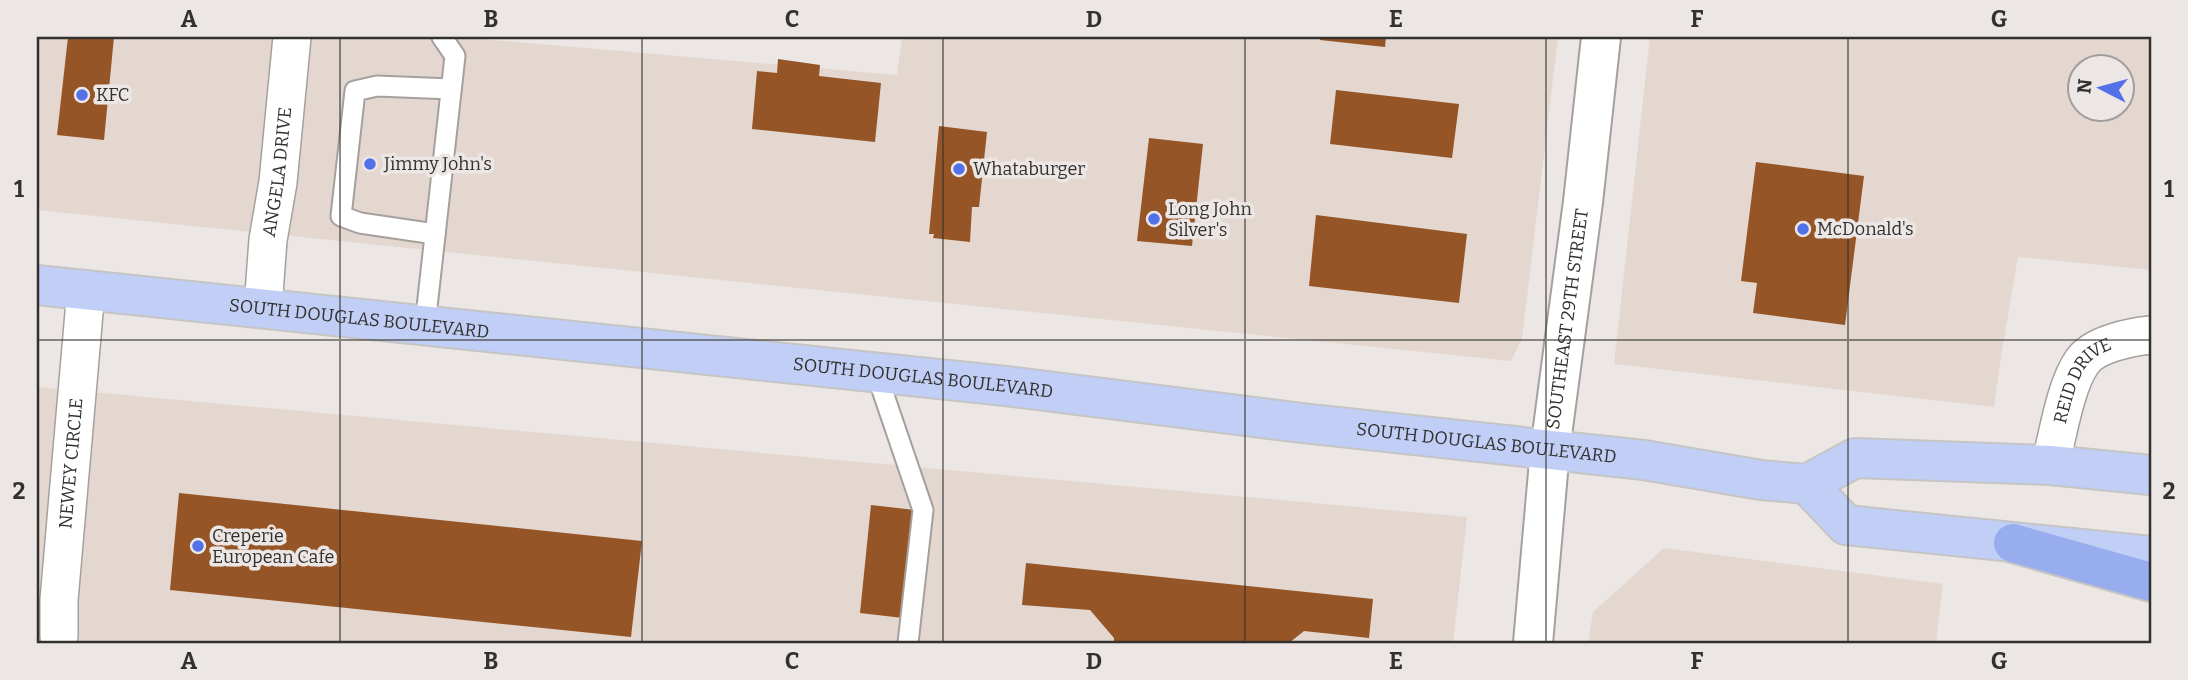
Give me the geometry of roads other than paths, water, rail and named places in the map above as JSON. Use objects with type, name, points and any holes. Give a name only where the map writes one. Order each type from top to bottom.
[{"type":"highway","points":[[2013,543],[2151,582]]},
{"type":"main road","name":"SOUTHEAST 29TH STREET","points":[[1533,643],[1550,450],[1583,202],[1601,37]]},
{"type":"main road","name":"SOUTH DOUGLAS BOULEVARD","points":[[37,285],[1006,386],[1302,423],[1644,460],[1760,480],[1807,484]]},
{"type":"main road","points":[[2151,475],[2050,465],[1855,458],[1807,484],[1846,525],[2151,556]]},
{"type":"street","name":"ANGELA DRIVE","points":[[263,307],[268,240],[278,182],[292,37]]},
{"type":"street","name":"NEWEY CIRCLE","points":[[59,636],[59,600],[86,290]]},
{"type":"street","name":"REID DRIVE","points":[[2050,465],[2070,387],[2082,360],[2102,346],[2151,335]]},
{"type":"lane","points":[[425,325],[455,56],[442,37]]},
{"type":"lane","points":[[435,234],[360,223],[341,216],[355,91],[377,86],[451,89]]},
{"type":"lane","points":[[876,372],[923,510],[908,643]]},
{"type":"place","name":"KFC","points":[[82,95]]},
{"type":"place","name":"Jimmy John's","points":[[370,164]]},
{"type":"place","name":"Whataburger","points":[[959,169]]},
{"type":"place","name":"Long John Silver's","points":[[1154,219]]},
{"type":"place","name":"McDonald's","points":[[1803,229]]},
{"type":"place","name":"Creperie European Cafe","points":[[198,546]]}]
